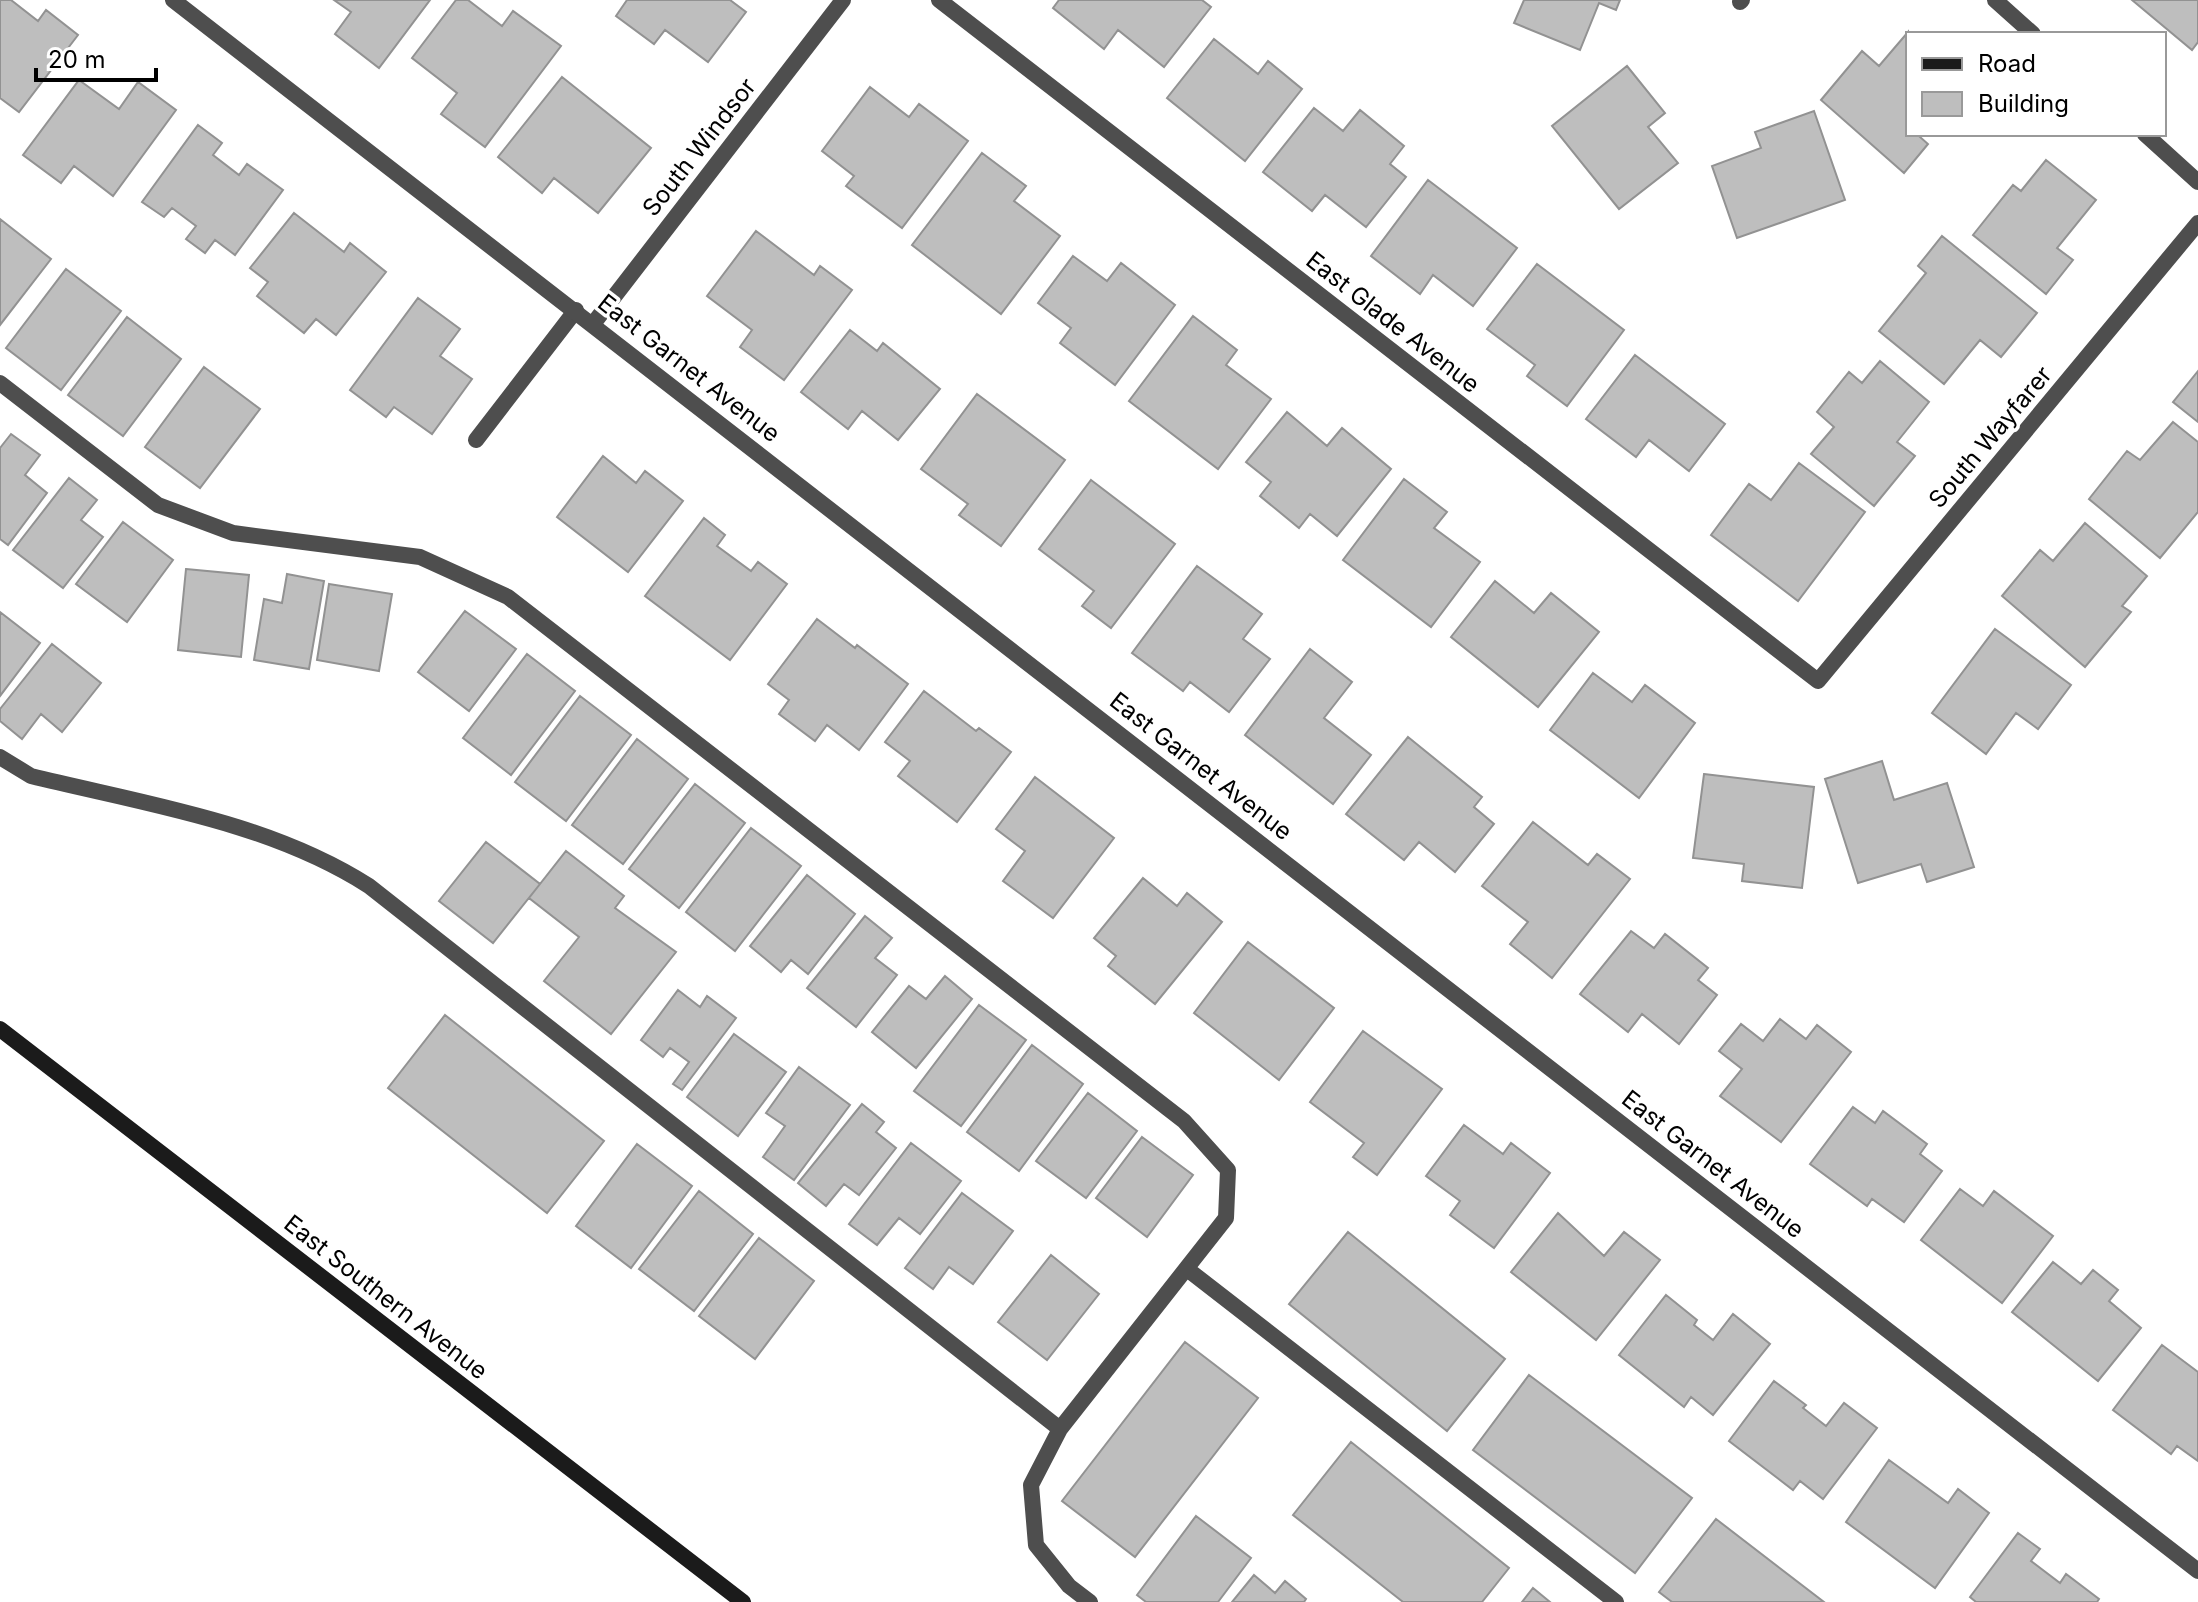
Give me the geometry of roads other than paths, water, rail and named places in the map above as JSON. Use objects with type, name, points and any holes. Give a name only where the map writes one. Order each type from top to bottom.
[{"type":"main road","name":"East Southern Avenue","points":[[0,1029],[743,1602]]},
{"type":"street","name":"East Garnet Avenue","points":[[173,0],[2198,1571]]},
{"type":"street","name":"South Windsor","points":[[593,324],[843,0]]},
{"type":"street","name":"East Glade Avenue","points":[[939,0],[1818,681]]},
{"type":"street","points":[[1995,0],[2031,32]]},
{"type":"street","points":[[2147,136],[2198,182]]},
{"type":"street","name":"South Wayfarer","points":[[1818,681],[2198,223]]},
{"type":"street","points":[[476,440],[576,310]]},
{"type":"street","points":[[0,383],[158,505],[233,533],[420,557],[508,597],[1184,1121],[1228,1170],[1226,1218],[1060,1429],[1031,1485],[1036,1545],[1069,1586],[1090,1602]]},
{"type":"street","points":[[0,757],[31,776],[250,829],[351,874],[1060,1429]]},
{"type":"street","points":[[1187,1269],[1616,1602]]}]
